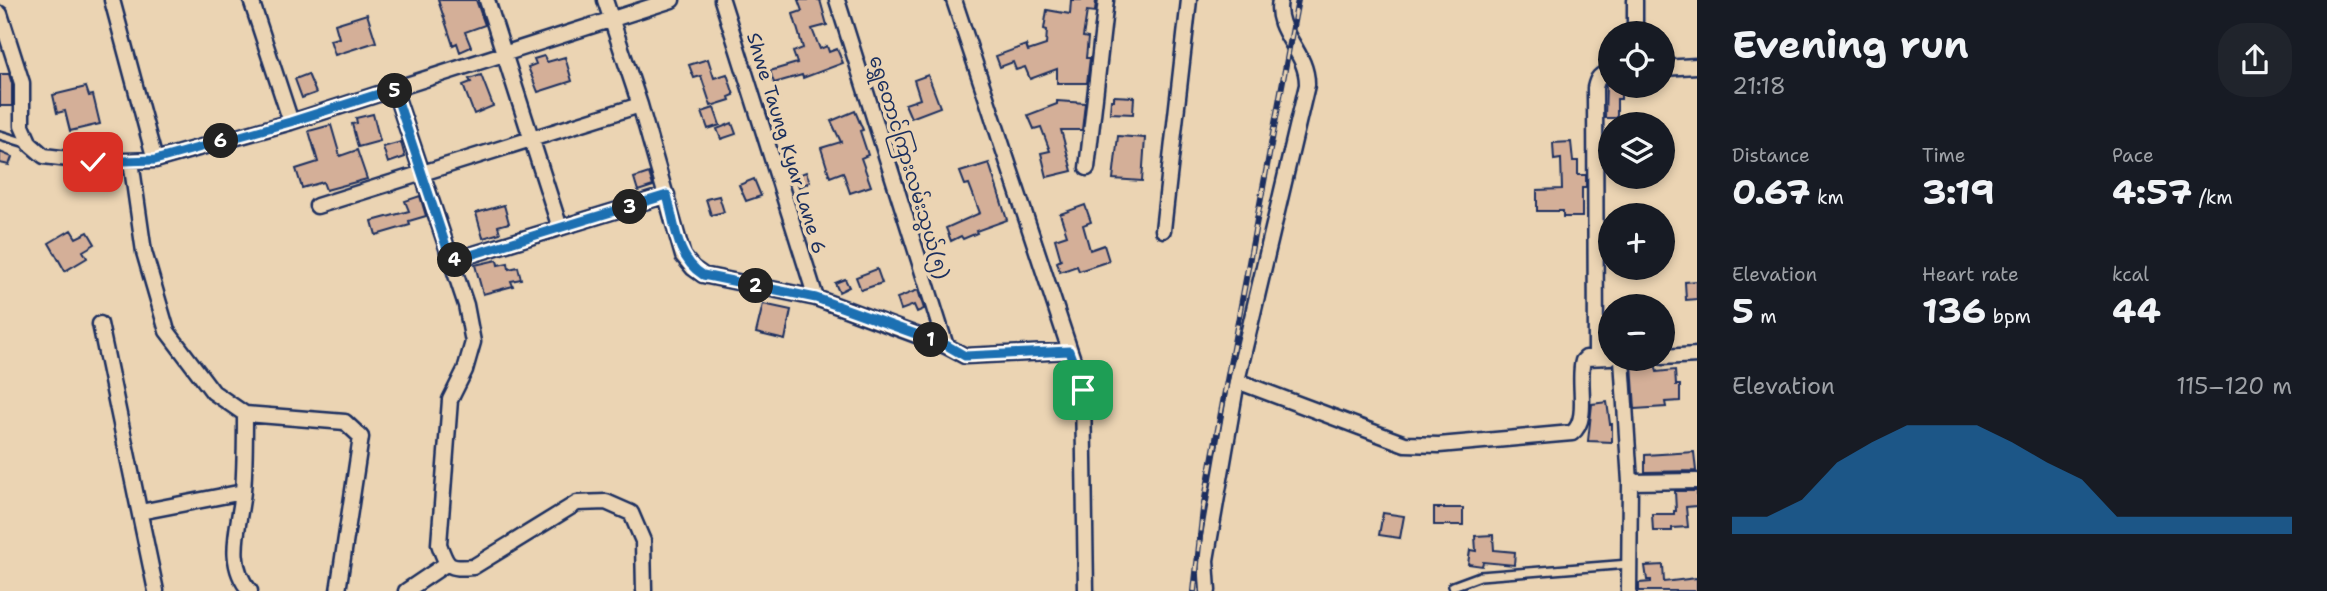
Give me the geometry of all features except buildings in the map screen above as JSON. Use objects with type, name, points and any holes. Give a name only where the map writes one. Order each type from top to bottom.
[{"type":"street","points":[[112,0],[155,160]]},
{"type":"street","points":[[251,0],[290,122]]},
{"type":"street","points":[[486,0],[560,228]]},
{"type":"street","points":[[605,0],[640,105],[683,256],[693,268],[703,275],[816,298],[946,345],[965,356],[1069,351]]},
{"type":"street","points":[[0,13],[22,83],[22,126],[30,144],[44,156],[93,162],[155,160],[290,122],[672,0]]},
{"type":"street","name":"Shwe Taung Kyar Lane 6","points":[[722,0],[816,298]]},
{"type":"street","name":"ရွှေတောင်ကြားလမ်းသွယ်(၅)","points":[[837,0],[946,345]]},
{"type":"street","points":[[954,0],[1083,390],[1086,591]]},
{"type":"street","points":[[1087,168],[1106,0]]},
{"type":"street","points":[[1163,230],[1189,0]]},
{"type":"street","points":[[1208,591],[1206,559],[1237,381],[1307,85],[1307,73],[1302,60],[1280,22],[1280,0]]},
{"type":"street","points":[[1635,0],[1635,21]]},
{"type":"street","points":[[1675,67],[1697,66]]},
{"type":"street","points":[[1598,78],[1595,88],[1601,294]]},
{"type":"street","points":[[394,89],[466,305],[473,342],[465,370],[450,400],[439,544],[446,564],[454,569],[473,567],[577,503],[606,502],[631,513],[643,541],[643,591]]},
{"type":"street","points":[[317,206],[640,105]]},
{"type":"street","points":[[131,161],[144,252],[167,331],[213,392],[246,414],[345,422],[361,437],[338,591]]},
{"type":"street","points":[[451,261],[667,195]]},
{"type":"street","points":[[100,324],[156,591]]},
{"type":"street","points":[[1675,356],[1697,355]]},
{"type":"street","points":[[1237,381],[1405,444],[1439,445],[1572,433],[1579,428],[1581,420],[1581,365],[1587,358],[1598,357]]},
{"type":"street","points":[[1623,371],[1630,482],[1629,591]]},
{"type":"street","points":[[246,414],[243,492],[235,543],[239,579],[250,591]]},
{"type":"street","points":[[1630,482],[1697,481]]},
{"type":"street","points":[[140,512],[243,492]]},
{"type":"street","points":[[406,591],[446,564]]},
{"type":"lane","points":[[0,135],[30,144]]},
{"type":"lane","points":[[1453,586],[1480,576],[1629,564]]},
{"type":"railway","points":[[1194,591],[1203,509],[1298,0]]},
{"type":"route","points":[[93,162],[155,160],[394,89],[451,261],[667,195],[683,256],[703,275],[816,298],[946,345],[965,356],[1069,351],[1083,390]]}]
